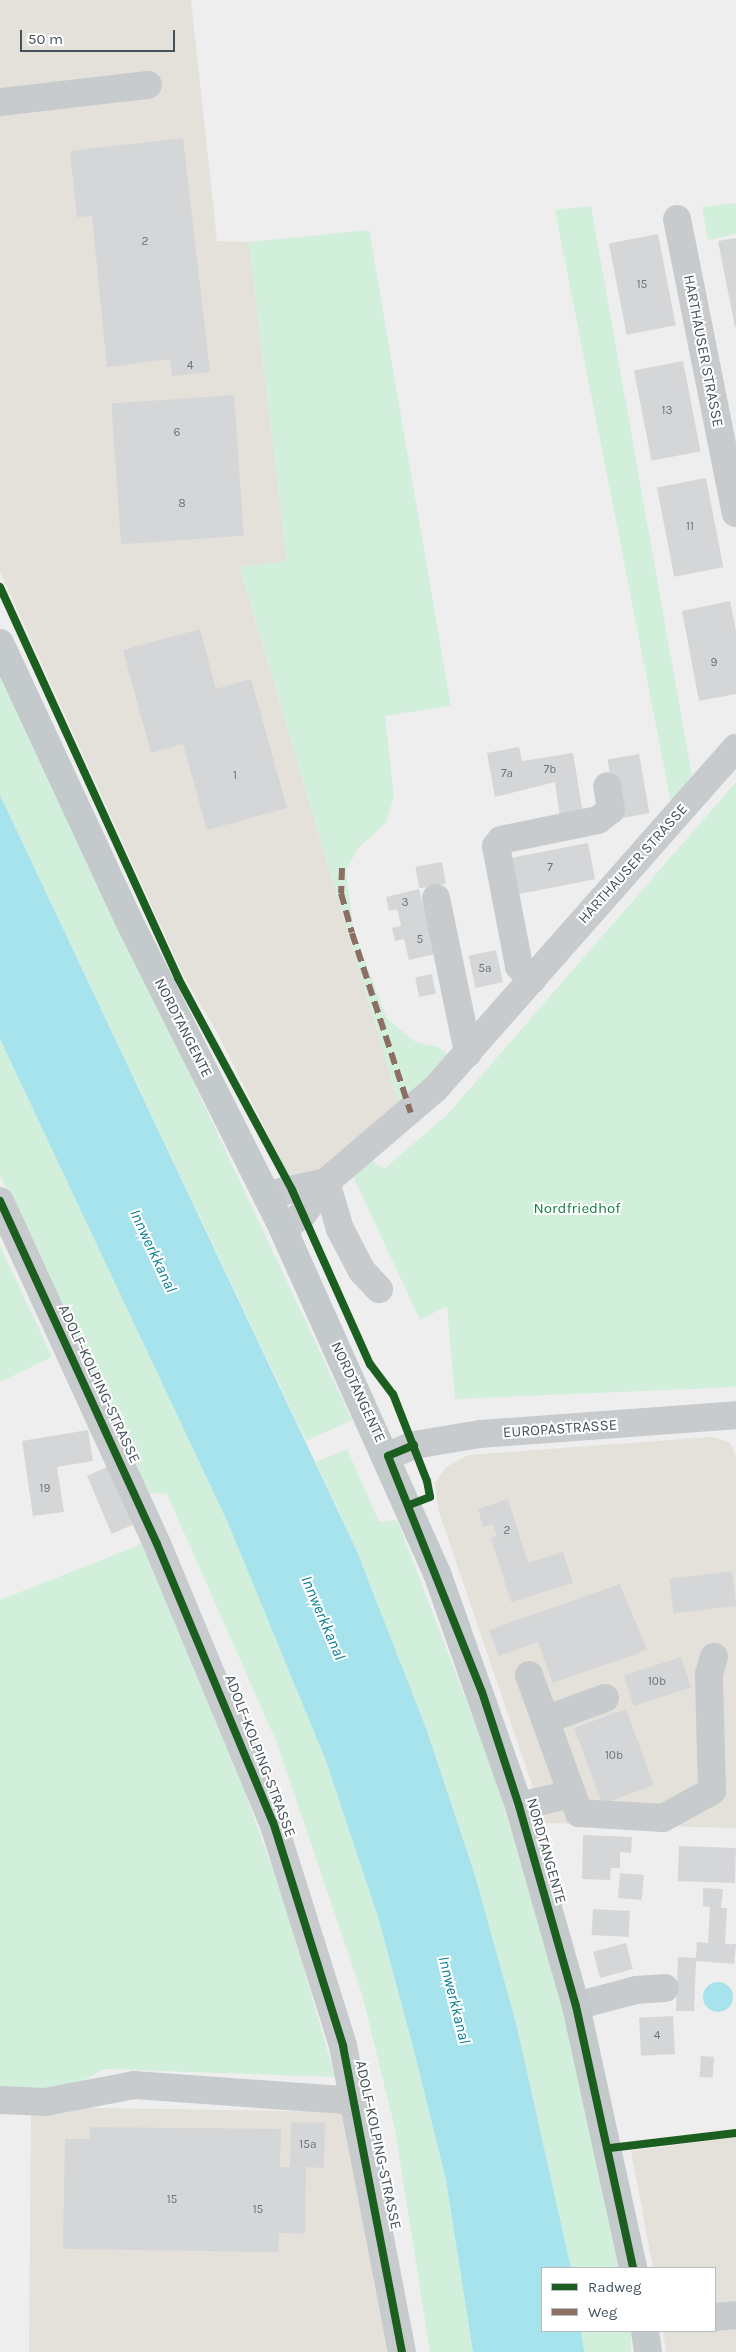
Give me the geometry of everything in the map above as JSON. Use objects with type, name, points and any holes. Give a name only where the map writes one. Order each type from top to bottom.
[{"type":"main road","name":"NORDTANGENTE","points":[[0,643],[129,921],[267,1195],[388,1456],[478,1683],[519,1806],[576,2006],[634,2267]]},
{"type":"main road","points":[[645,2332],[648,2352]]},
{"type":"street","points":[[0,102],[148,85]]},
{"type":"street","name":"HARTHAUSER STRASSE","points":[[677,219],[736,513]]},
{"type":"street","name":"HARTHAUSER STRASSE","points":[[283,1229],[303,1214],[326,1182],[411,1113],[468,1053],[736,748]]},
{"type":"street","points":[[532,980],[519,966],[496,846],[501,840],[598,820],[611,810],[607,786]]},
{"type":"street","points":[[436,898],[468,1053]]},
{"type":"street","points":[[326,1182],[340,1229],[362,1271],[379,1289]]},
{"type":"street","name":"HARTHAUSER STRASSE","points":[[267,1195],[326,1182]]},
{"type":"street","name":"ADOLF-KOLPING-STRASSE","points":[[0,1201],[139,1503],[238,1734],[324,1974],[355,2101],[402,2352]]},
{"type":"street","name":"EUROPASTRASSE","points":[[388,1456],[414,1445],[480,1434],[736,1415]]},
{"type":"street","points":[[529,1675],[572,1794],[584,1816],[663,1818],[708,1796],[708,1674],[714,1660]]},
{"type":"street","points":[[545,1720],[605,1698]]},
{"type":"street","points":[[519,1806],[572,1794]]},
{"type":"street","points":[[576,2006],[636,1990],[665,1988]]},
{"type":"street","points":[[0,2100],[44,2102],[134,2085],[355,2101]]},
{"type":"street","points":[[716,2318],[736,2315]]},
{"type":"shaded area","points":[[0,0],[191,0],[217,241],[249,242],[287,561],[240,568],[401,1111],[316,1175],[289,1177],[218,1034],[183,975],[0,572]]},
{"type":"shaded area","points":[[711,1437],[730,1442],[736,1457],[736,1828],[545,1823],[438,1509],[435,1483],[446,1467],[468,1455]]},
{"type":"shaded area","points":[[31,2107],[346,2112],[392,2352],[29,2352]]},
{"type":"shaded area","points":[[736,2137],[736,2352],[666,2352],[663,2332],[716,2332],[716,2267],[653,2267],[631,2151]]},
{"type":"green space","points":[[736,203],[736,234],[708,240],[702,207]]},
{"type":"green space","points":[[591,206],[693,782],[672,807],[555,210]]},
{"type":"green space","points":[[369,230],[451,706],[385,716],[394,796],[386,823],[357,849],[346,872],[354,931],[387,1019],[416,1042],[438,1047],[454,1060],[401,1111],[240,567],[287,561],[249,242]]},
{"type":"green space","points":[[0,670],[352,1420],[306,1441],[0,795]]},
{"type":"green space","name":"Nordfriedhof","points":[[736,782],[736,1387],[455,1399],[447,1306],[420,1320],[353,1176],[370,1159],[384,1169],[447,1115]]},
{"type":"green space","points":[[0,1039],[228,1523],[326,1761],[379,1920],[414,2051],[446,2180],[473,2352],[430,2352],[395,2129],[362,1994],[277,1743],[167,1494],[149,1493],[0,1175]]},
{"type":"green space","points":[[0,1246],[52,1357],[0,1382]]},
{"type":"green space","points":[[347,1449],[379,1522],[397,1520],[493,1770],[575,2047],[621,2267],[571,2267],[516,2023],[474,1872],[426,1728],[356,1549],[316,1462]]},
{"type":"green space","points":[[144,1543],[229,1747],[287,1910],[335,2077],[105,2069],[66,2089],[0,2092],[0,1600]]},
{"type":"green space","points":[[581,2332],[631,2332],[631,2352],[581,2352]]},
{"type":"water","name":"Innwerkkanal","points":[[0,795],[356,1549],[426,1728],[474,1872],[516,2023],[571,2267],[541,2267],[541,2332],[581,2332],[584,2352],[473,2352],[446,2180],[414,2051],[379,1920],[326,1761],[228,1523],[0,1039]]},
{"type":"water","points":[[718,1982],[724,1983],[732,1991],[732,2003],[724,2011],[718,2012],[712,2011],[704,2003],[703,1997],[704,1991],[712,1983]]},
{"type":"building","points":[[183,138],[210,372],[172,376],[170,359],[107,367],[92,216],[77,217],[70,151]]},
{"type":"building","points":[[658,234],[676,325],[627,335],[609,244]]},
{"type":"building","points":[[736,238],[736,327],[735,327],[718,241]]},
{"type":"building","points":[[683,361],[701,451],[651,461],[634,371]]},
{"type":"building","points":[[234,395],[244,536],[121,544],[111,404]]},
{"type":"building","points":[[706,478],[723,567],[674,577],[657,488]]},
{"type":"building","points":[[730,601],[736,631],[736,694],[699,701],[682,611]]},
{"type":"building","points":[[200,629],[216,689],[251,679],[287,808],[207,830],[183,744],[151,753],[123,650]]},
{"type":"building","points":[[519,747],[522,761],[573,753],[583,814],[560,818],[555,782],[495,797],[487,753]]},
{"type":"building","points":[[639,754],[649,813],[618,819],[607,760]]},
{"type":"building","points":[[588,843],[595,879],[513,895],[506,859]]},
{"type":"building","points":[[442,862],[446,884],[419,888],[415,867]]},
{"type":"building","points":[[419,889],[435,954],[409,960],[404,939],[395,941],[392,928],[401,926],[397,909],[389,911],[386,897]]},
{"type":"building","points":[[496,950],[503,982],[475,988],[469,956]]},
{"type":"building","points":[[432,974],[436,994],[419,997],[415,977]]},
{"type":"building","points":[[88,1430],[93,1461],[57,1467],[64,1512],[33,1516],[22,1441]]},
{"type":"building","points":[[110,1466],[135,1524],[112,1534],[87,1476]]},
{"type":"building","points":[[508,1499],[528,1563],[563,1552],[573,1583],[511,1602],[491,1538],[497,1536],[493,1524],[483,1527],[478,1509]]},
{"type":"building","points":[[732,1571],[736,1606],[674,1613],[669,1579]]},
{"type":"building","points":[[620,1584],[647,1650],[553,1683],[538,1642],[499,1656],[489,1630]]},
{"type":"building","points":[[681,1657],[691,1687],[634,1706],[624,1676]]},
{"type":"building","points":[[626,1709],[654,1785],[602,1804],[574,1728]]},
{"type":"building","points":[[583,1835],[632,1837],[631,1853],[620,1852],[620,1868],[611,1868],[610,1880],[582,1879]]},
{"type":"building","points":[[679,1846],[736,1848],[735,1883],[678,1881]]},
{"type":"building","points":[[620,1873],[644,1875],[642,1900],[618,1898]]},
{"type":"building","points":[[703,1888],[723,1889],[721,1908],[727,1908],[725,1944],[736,1944],[734,1964],[696,1961],[694,2011],[676,2011],[678,1957],[696,1958],[697,1942],[708,1943],[710,1907],[703,1906]]},
{"type":"building","points":[[593,1909],[630,1911],[629,1937],[592,1935]]},
{"type":"building","points":[[626,1943],[633,1969],[600,1978],[593,1952]]},
{"type":"building","points":[[673,2016],[675,2054],[641,2056],[639,2018]]},
{"type":"building","points":[[701,2056],[714,2057],[713,2078],[700,2077]]},
{"type":"building","points":[[291,2122],[325,2123],[324,2168],[306,2167],[305,2234],[279,2233],[279,2252],[63,2249],[65,2139],[90,2139],[90,2127],[281,2129],[280,2167],[290,2167]]},
{"type":"marked path","points":[[342,868],[341,893],[352,933],[411,1113]]},
{"type":"cycle path","points":[[0,587],[178,978],[292,1190],[370,1364],[393,1394],[427,1481],[430,1497],[409,1505]]},
{"type":"cycle path","points":[[0,1201],[157,1544],[273,1822],[343,2046],[402,2352]]},
{"type":"cycle path","points":[[414,1445],[388,1456],[482,1692],[519,1806],[576,2006],[633,2267]]},
{"type":"cycle path","points":[[610,2148],[736,2133]]}]
